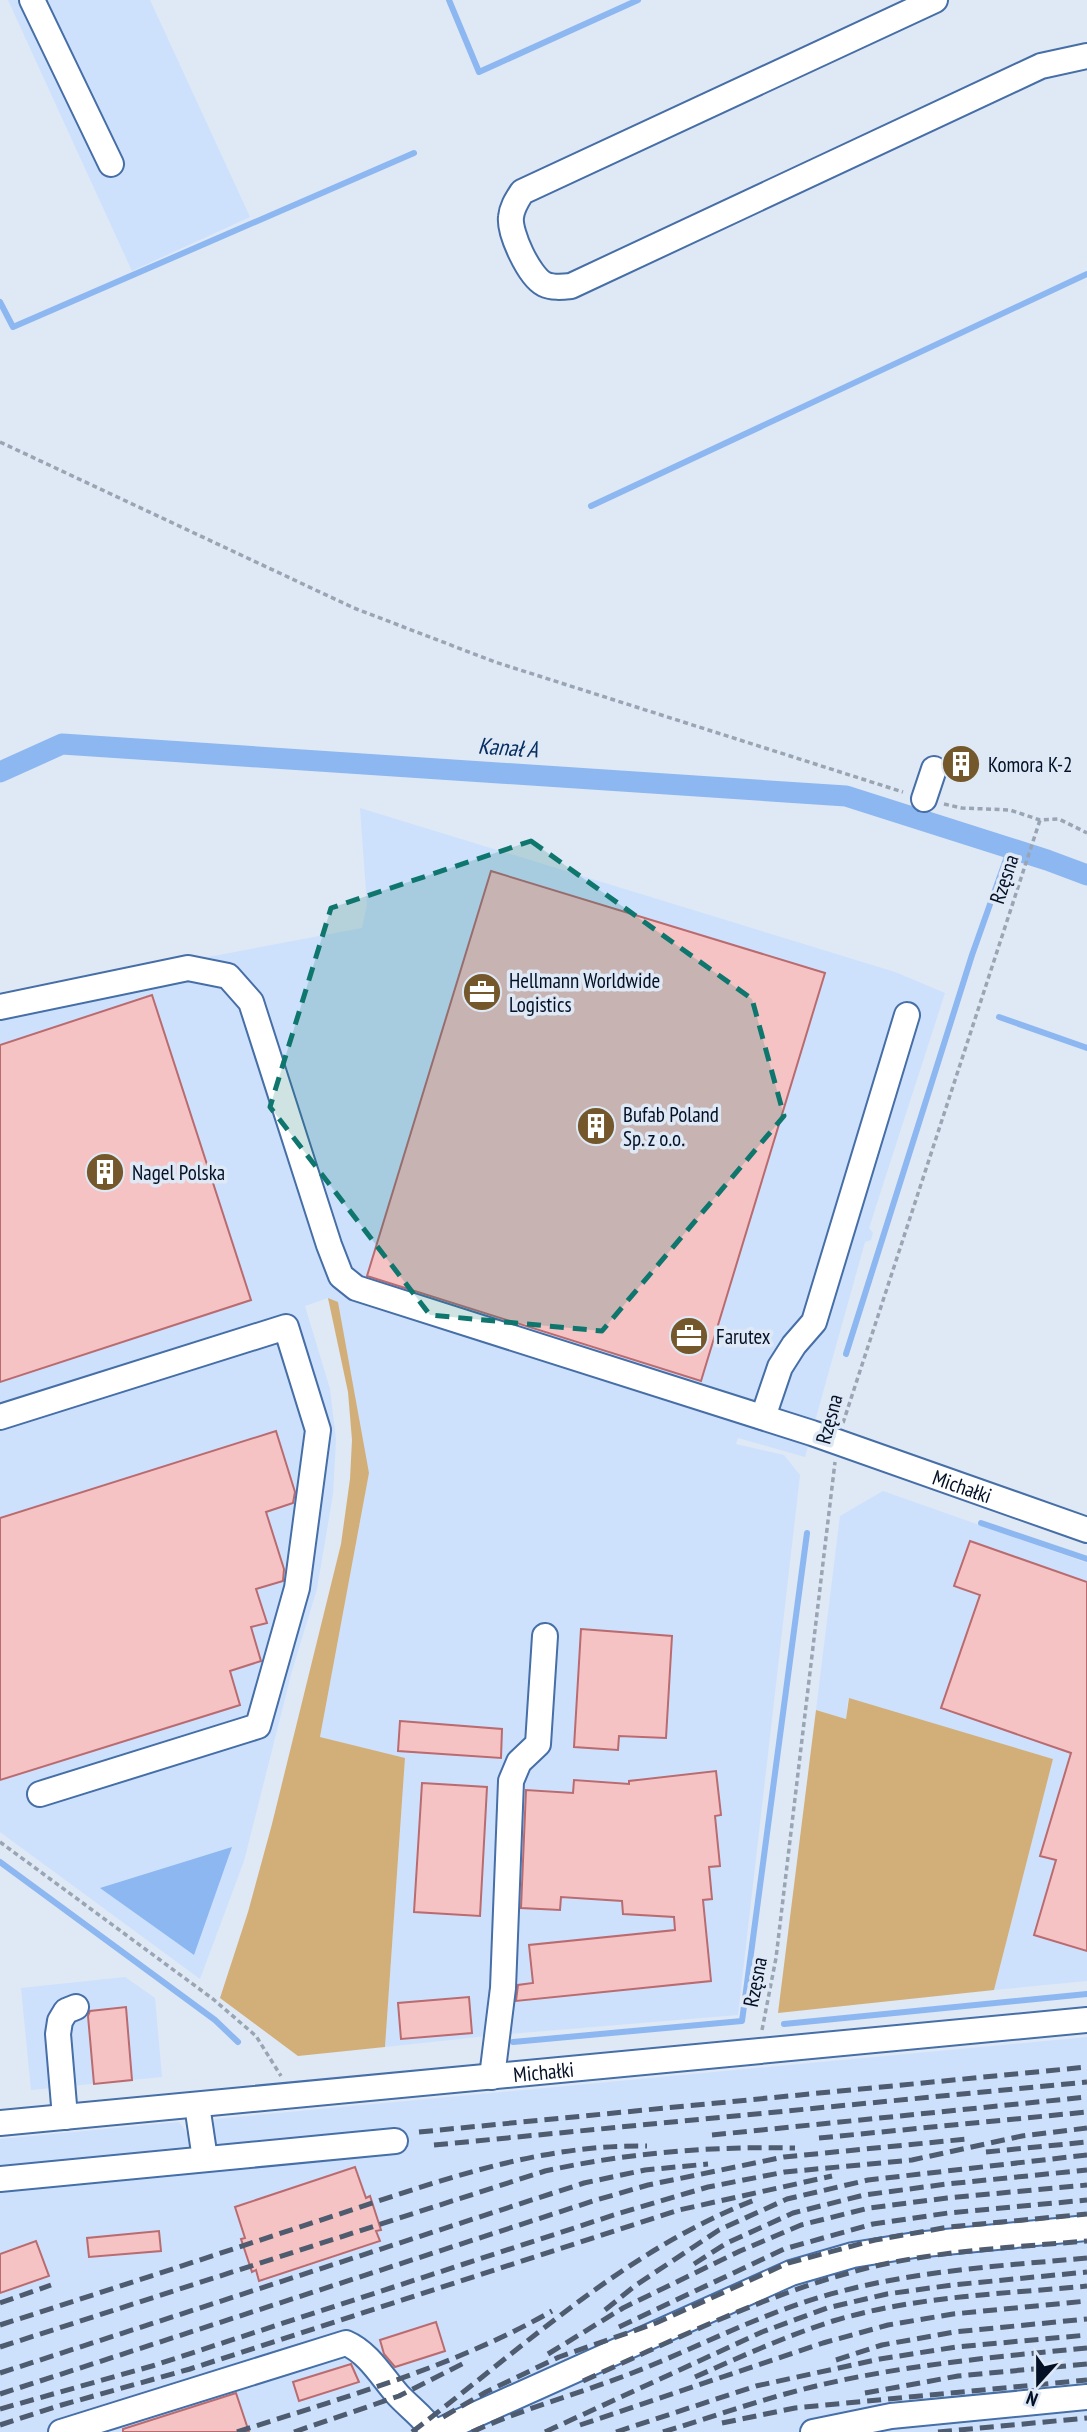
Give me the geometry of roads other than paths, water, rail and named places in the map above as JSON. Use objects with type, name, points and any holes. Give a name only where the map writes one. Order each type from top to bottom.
[{"type":"street","points":[[32,0],[111,164]]},
{"type":"street","points":[[935,0],[523,192],[514,204],[510,220],[514,236],[532,276],[544,284],[556,287],[571,286],[1041,66],[1087,56]]},
{"type":"street","points":[[923,799],[934,769]]},
{"type":"street","name":"Michałki","points":[[0,1007],[188,968],[228,976],[251,1002],[322,1227],[341,1276],[356,1288],[763,1417],[1087,1530]]},
{"type":"street","points":[[763,1417],[780,1367],[814,1322],[907,1015]]},
{"type":"street","points":[[0,1417],[286,1327],[318,1430],[297,1588],[258,1726],[40,1794]]},
{"type":"street","points":[[492,2077],[503,1988],[511,1781],[519,1762],[538,1744],[545,1636]]},
{"type":"street","points":[[65,2117],[58,2034],[60,2021],[66,2011],[76,2007]]},
{"type":"street","name":"Michałki","points":[[0,2123],[1087,2020]]},
{"type":"street","points":[[197,2105],[205,2159]]},
{"type":"street","points":[[0,2179],[395,2141]]},
{"type":"street","points":[[61,2432],[346,2343],[359,2349],[435,2432],[791,2273],[853,2255],[915,2245],[1087,2228]]},
{"type":"street","points":[[813,2432],[891,2416],[1087,2397]]},
{"type":"water","points":[[232,1847],[194,1955],[100,1888]]},
{"type":"waterway","points":[[449,0],[479,72],[638,0]]},
{"type":"waterway","points":[[0,302],[13,327],[414,153]]},
{"type":"waterway","points":[[591,506],[1087,274]]},
{"type":"waterway","name":"Kanał A","points":[[0,772],[62,744],[846,796],[1087,875]]},
{"type":"waterway","points":[[846,1354],[972,955],[1010,848]]},
{"type":"waterway","points":[[999,1017],[1087,1048]]},
{"type":"waterway","points":[[981,1523],[1087,1559]]},
{"type":"waterway","points":[[513,2042],[742,2021],[807,1533]]},
{"type":"waterway","points":[[0,1862],[215,2020],[238,2042]]},
{"type":"waterway","points":[[784,2024],[1087,1994]]},
{"type":"railway","points":[[419,2132],[1087,2067]]},
{"type":"railway","points":[[434,2145],[1087,2082]]},
{"type":"railway","points":[[712,2135],[1087,2097]]},
{"type":"railway","points":[[819,2138],[1087,2112]]},
{"type":"railway","points":[[0,2409],[152,2366],[620,2213],[708,2187],[785,2172],[912,2160],[1022,2136],[1087,2128]]},
{"type":"railway","points":[[0,2394],[648,2185],[784,2157],[967,2139]]},
{"type":"railway","points":[[986,2152],[1087,2142]]},
{"type":"railway","points":[[0,2325],[439,2181],[562,2152],[647,2146]]},
{"type":"railway","points":[[0,2347],[545,2171],[669,2152],[795,2148]]},
{"type":"railway","points":[[605,2310],[636,2285],[719,2230],[787,2199],[868,2180],[1087,2155]]},
{"type":"railway","points":[[0,2373],[584,2183],[645,2170],[708,2164]]},
{"type":"railway","points":[[694,2264],[727,2243],[793,2213],[864,2195],[1087,2170]]},
{"type":"railway","points":[[0,2425],[190,2369],[679,2210],[832,2176]]},
{"type":"railway","points":[[548,2354],[623,2308],[740,2251],[801,2225],[869,2208],[1087,2185]]},
{"type":"railway","points":[[412,2432],[619,2273],[709,2220],[757,2199]]},
{"type":"railway","points":[[619,2327],[784,2249],[873,2224],[948,2213],[1087,2200]]},
{"type":"railway","points":[[443,2417],[486,2392],[559,2357],[656,2323],[788,2263],[875,2240],[949,2227],[1087,2214]]},
{"type":"railway","points":[[583,2381],[729,2315],[841,2275],[931,2256],[1087,2241]]},
{"type":"railway","points":[[472,2432],[627,2375],[773,2313],[824,2296],[921,2275],[1087,2258]]},
{"type":"railway","points":[[545,2432],[762,2332],[827,2308],[887,2294],[1087,2272]]},
{"type":"railway","points":[[0,2303],[51,2285]]},
{"type":"railway","points":[[695,2377],[798,2333],[864,2313],[959,2297],[1087,2286]]},
{"type":"railway","points":[[580,2425],[823,2343],[888,2325],[953,2314],[1087,2301]]},
{"type":"railway","points":[[237,2432],[437,2365],[515,2331],[552,2311]]},
{"type":"railway","points":[[836,2360],[882,2345],[954,2332],[1087,2319]]},
{"type":"railway","points":[[616,2432],[756,2386],[880,2359],[956,2347],[1087,2335]]},
{"type":"railway","points":[[663,2432],[775,2397],[846,2379],[949,2363],[1087,2348]]},
{"type":"railway","points":[[294,2432],[399,2396],[466,2362]]},
{"type":"railway","points":[[865,2393],[958,2376],[1087,2364]]},
{"type":"railway","points":[[722,2423],[795,2408],[1087,2380]]},
{"type":"railway","points":[[938,2432],[1087,2418]]},
{"type":"place","name":"Komora K-2","points":[[961,764]]},
{"type":"place","name":"Hellmann Worldwide Logistics","points":[[482,992]]},
{"type":"place","name":"Bufab Poland Sp. z o.o.","points":[[596,1126]]},
{"type":"place","name":"Nagel Polska","points":[[105,1172]]},
{"type":"place","name":"Farutex","points":[[689,1336]]}]
